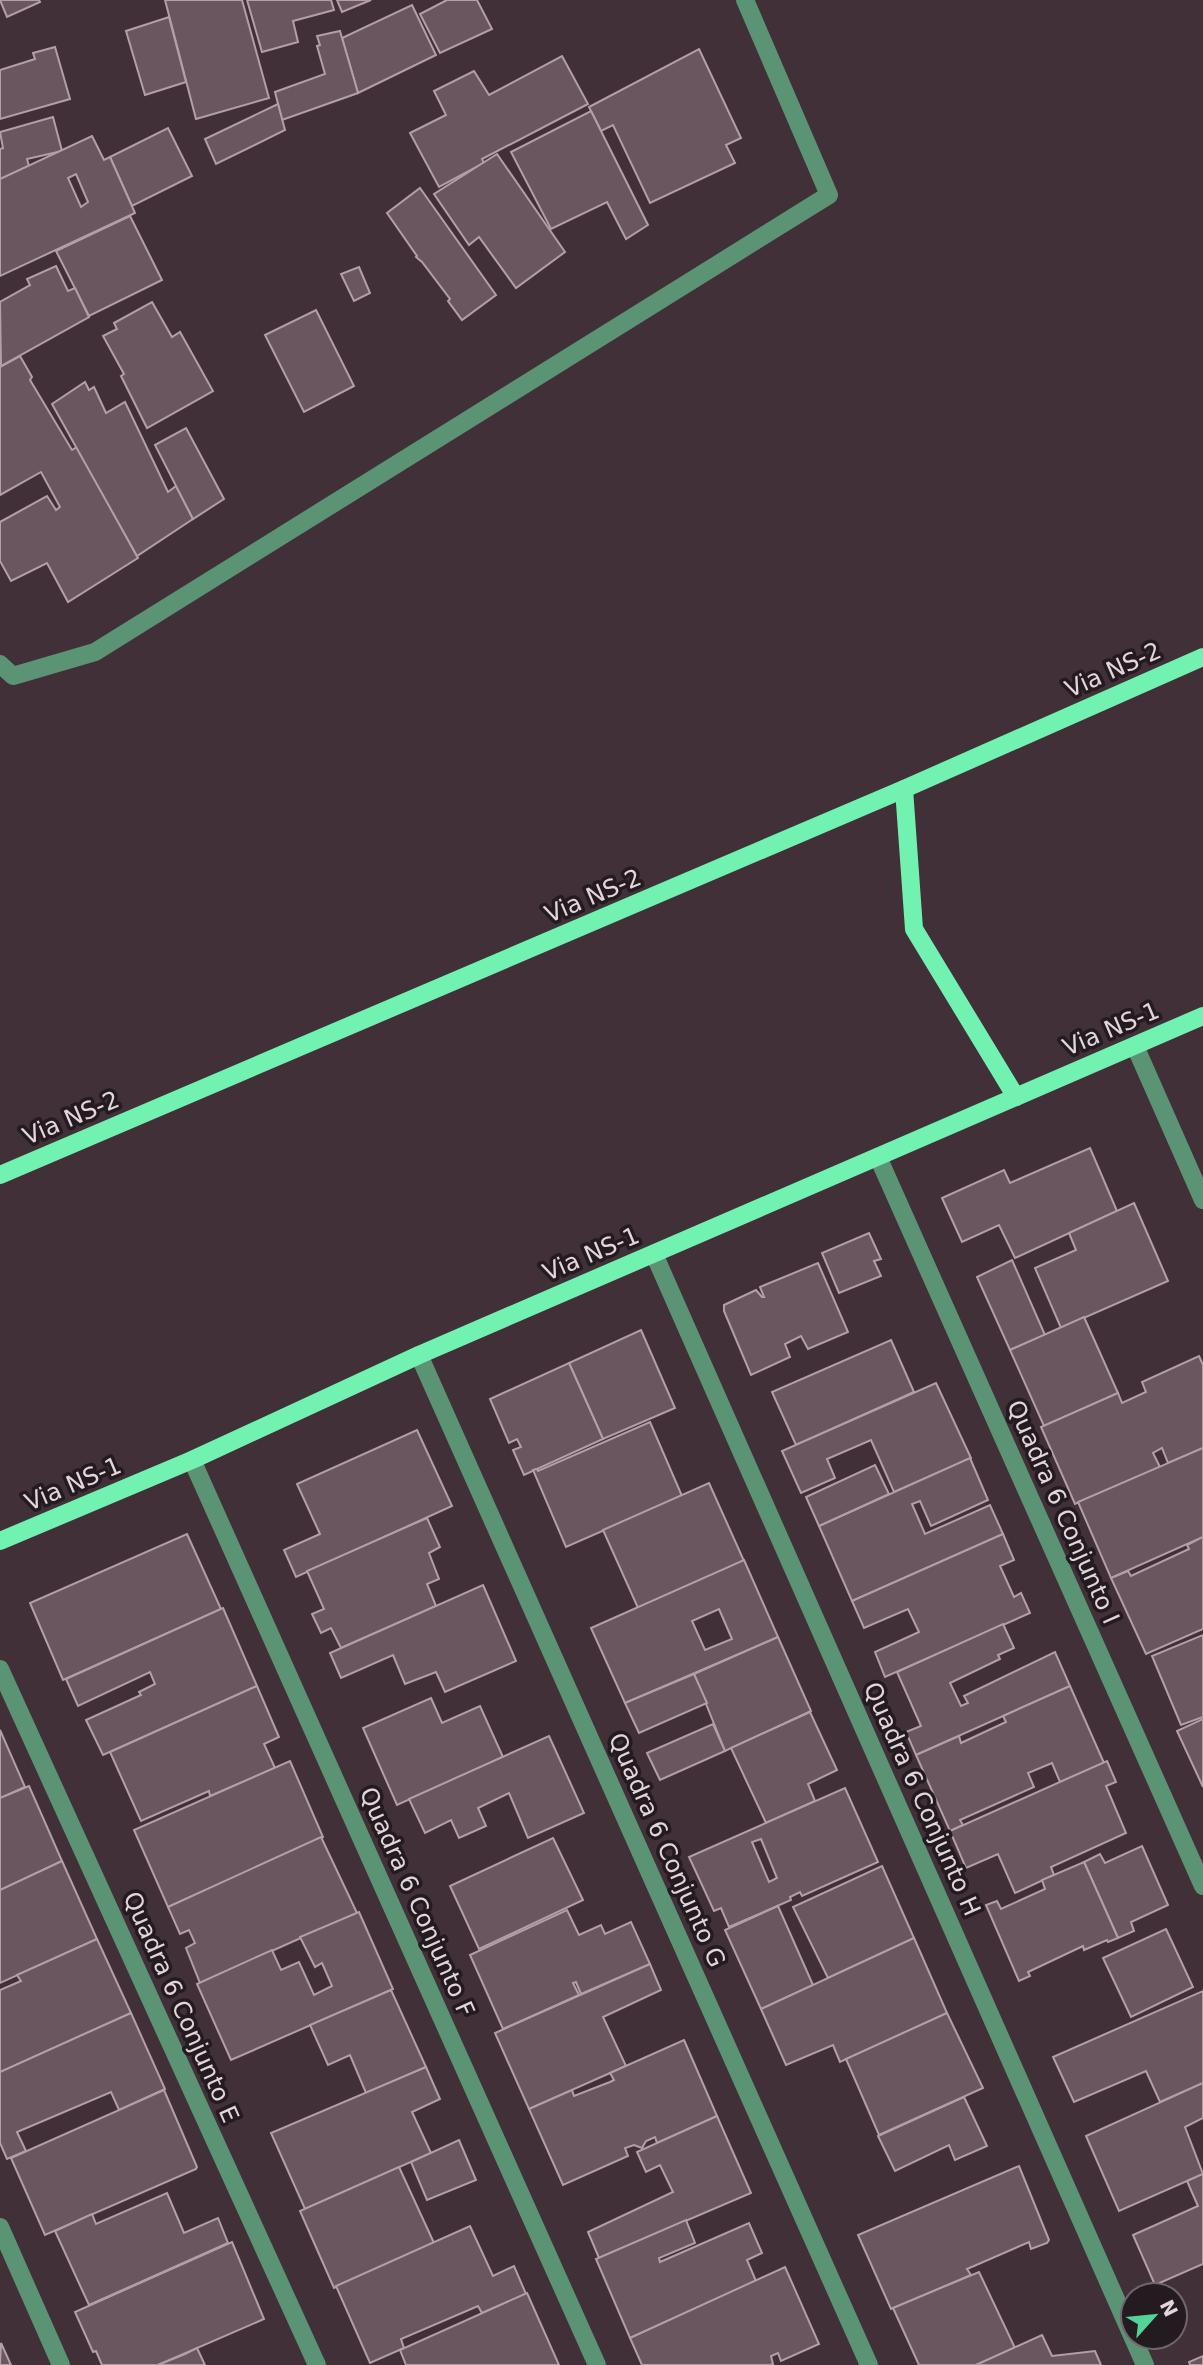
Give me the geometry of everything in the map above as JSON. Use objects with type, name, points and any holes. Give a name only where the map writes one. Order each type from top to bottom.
[{"type":"main road","name":"Via NS-2","points":[[0,1175],[904,789],[1203,657]]},
{"type":"main road","points":[[904,789],[914,929],[1016,1097]]},
{"type":"main road","name":"Via NS-1","points":[[0,1541],[192,1460],[419,1355],[1203,1016]]},
{"type":"street","points":[[0,664],[13,676],[95,652],[829,195],[745,0]]},
{"type":"street","points":[[1135,1046],[1203,1200]]},
{"type":"street","name":"Quadra 6 Conjunto I","points":[[878,1157],[1203,1886]]},
{"type":"street","name":"Quadra 6 Conjunto H","points":[[654,1254],[1145,2365]]},
{"type":"street","name":"Quadra 6 Conjunto G","points":[[419,1355],[869,2365]]},
{"type":"street","name":"Quadra 6 Conjunto F","points":[[192,1460],[597,2365]]},
{"type":"street","name":"Quadra 6 Conjunto E","points":[[0,1669],[317,2365]]},
{"type":"street","points":[[0,2227],[61,2365]]},
{"type":"building","points":[[0,0],[39,0],[40,2],[7,17]]},
{"type":"building","points":[[165,0],[242,0],[269,98],[196,119]]},
{"type":"building","points":[[247,0],[331,0],[334,10],[293,21],[298,42],[262,52]]},
{"type":"building","points":[[337,0],[371,0],[342,12]]},
{"type":"building","points":[[447,0],[477,0],[492,29],[440,53],[420,14]]},
{"type":"building","points":[[412,5],[436,55],[358,93],[342,38]]},
{"type":"building","points":[[169,17],[186,82],[145,95],[126,31]]},
{"type":"building","points":[[340,31],[358,93],[282,120],[275,92],[325,74],[317,36]]},
{"type":"building","points":[[55,47],[70,99],[0,119],[0,70],[35,59],[33,53]]},
{"type":"building","points":[[699,49],[741,138],[726,145],[735,163],[650,203],[613,125],[601,131],[589,107]]},
{"type":"building","points":[[562,56],[588,104],[482,159],[484,163],[439,187],[410,133],[446,115],[434,91],[474,71],[489,95]]},
{"type":"building","points":[[278,104],[285,130],[216,164],[205,139]]},
{"type":"building","points":[[591,111],[648,225],[626,239],[607,202],[551,229],[511,152]]},
{"type":"building","points":[[53,117],[62,151],[27,159],[29,166],[0,179],[0,149],[3,148],[0,132]]},
{"type":"building","points":[[168,128],[192,176],[132,206],[110,157]]},
{"type":"building","points":[[92,136],[104,160],[110,157],[135,213],[0,276],[0,179]],"holes":[[[76,174],[88,202],[81,207],[68,178]]]},
{"type":"building","points":[[497,154],[565,252],[516,288],[479,237],[469,245],[434,194]]},
{"type":"building","points":[[420,188],[496,295],[462,320],[448,301],[450,299],[416,257],[387,213]]},
{"type":"building","points":[[130,216],[162,280],[89,316],[56,251]]},
{"type":"building","points":[[56,266],[68,291],[75,288],[89,317],[1,366],[0,302],[30,285],[27,279]]},
{"type":"building","points":[[359,267],[370,293],[354,301],[341,274]]},
{"type":"building","points":[[152,302],[172,337],[180,332],[213,391],[147,428],[121,376],[124,374],[103,336],[117,329],[114,323]]},
{"type":"building","points":[[316,310],[354,386],[304,412],[265,335]]},
{"type":"building","points":[[20,356],[32,377],[30,380],[72,450],[77,447],[138,558],[68,602],[47,563],[11,581],[0,561],[0,522],[47,496],[56,510],[60,507],[41,472],[0,495],[0,367]]},
{"type":"building","points":[[85,382],[89,390],[94,387],[106,413],[125,402],[168,492],[176,486],[193,519],[137,556],[52,404]]},
{"type":"building","points":[[186,428],[224,499],[193,519],[155,445]]},
{"type":"building","points":[[1090,1148],[1117,1211],[1015,1258],[999,1225],[962,1242],[942,1198],[1004,1170],[1010,1183]]},
{"type":"building","points":[[1134,1203],[1168,1281],[1061,1328],[1035,1268],[1076,1250],[1069,1233]]},
{"type":"building","points":[[869,1233],[881,1259],[874,1261],[881,1276],[839,1293],[822,1253]]},
{"type":"building","points":[[1012,1260],[1045,1335],[1010,1350],[977,1277]]},
{"type":"building","points":[[818,1263],[848,1332],[808,1349],[801,1336],[785,1344],[790,1357],[751,1375],[724,1311],[724,1305],[756,1290],[764,1297],[760,1287]]},
{"type":"building","points":[[1084,1317],[1118,1393],[1044,1426],[1010,1350]]},
{"type":"building","points":[[641,1330],[675,1408],[603,1439],[569,1363]]},
{"type":"building","points":[[891,1340],[914,1392],[796,1445],[772,1392]]},
{"type":"building","points":[[1199,1356],[1203,1365],[1203,1448],[1168,1463],[1162,1448],[1153,1453],[1160,1467],[1075,1504],[1041,1427],[1118,1393],[1122,1403],[1146,1392],[1142,1382]]},
{"type":"building","points":[[569,1363],[603,1439],[524,1475],[513,1450],[521,1447],[517,1439],[509,1443],[490,1399]]},
{"type":"building","points":[[936,1383],[971,1458],[894,1492],[871,1440],[827,1459],[835,1478],[801,1493],[782,1451]]},
{"type":"building","points":[[650,1422],[682,1496],[566,1547],[533,1470],[538,1471]]},
{"type":"building","points":[[417,1430],[452,1506],[296,1577],[284,1550],[320,1534],[297,1484]]},
{"type":"building","points":[[1203,1448],[1203,1537],[1111,1578],[1078,1502]]},
{"type":"building","points":[[970,1458],[988,1500],[931,1526],[920,1501],[912,1504],[925,1534],[990,1505],[1003,1534],[852,1601],[819,1526]]},
{"type":"building","points":[[875,1465],[889,1494],[819,1526],[806,1497]]},
{"type":"building","points":[[709,1483],[744,1561],[638,1608],[603,1530]]},
{"type":"building","points":[[427,1518],[440,1547],[429,1553],[439,1579],[427,1584],[436,1606],[341,1648],[331,1628],[321,1633],[312,1614],[324,1609],[307,1571]]},
{"type":"building","points":[[187,1534],[221,1609],[63,1680],[30,1603]]},
{"type":"building","points":[[1003,1534],[1014,1560],[1000,1566],[1014,1597],[1021,1593],[1030,1613],[885,1677],[875,1652],[919,1632],[908,1609],[864,1628],[852,1601]]},
{"type":"building","points":[[1203,1537],[1203,1629],[1146,1654],[1111,1578],[1128,1571],[1131,1576],[1189,1549],[1187,1545]]},
{"type":"building","points":[[744,1560],[778,1637],[625,1703],[591,1628]],"holes":[[[719,1609],[732,1639],[705,1650],[692,1621]]]},
{"type":"building","points":[[483,1585],[516,1661],[445,1692],[436,1672],[405,1684],[393,1655],[341,1678],[330,1653]]},
{"type":"building","points":[[223,1608],[257,1686],[103,1755],[86,1720],[141,1695],[139,1692],[155,1684],[150,1672],[78,1706],[66,1679]]},
{"type":"building","points":[[1003,1624],[1014,1648],[998,1655],[1000,1659],[950,1683],[961,1706],[968,1703],[964,1696],[1055,1652],[1070,1686],[916,1755],[906,1732],[921,1726],[897,1672]]},
{"type":"building","points":[[1203,1635],[1203,1717],[1181,1725],[1152,1656]]},
{"type":"building","points":[[778,1637],[811,1711],[725,1751],[694,1674]]},
{"type":"building","points":[[694,1674],[707,1703],[639,1733],[625,1703]]},
{"type":"building","points":[[257,1686],[279,1737],[264,1744],[275,1768],[210,1796],[209,1791],[141,1821],[110,1752]]},
{"type":"building","points":[[1070,1686],[1104,1763],[1060,1782],[1052,1763],[1028,1773],[1034,1787],[960,1820],[963,1825],[950,1831],[916,1755],[959,1736],[961,1743],[1006,1722],[1003,1716]]},
{"type":"building","points":[[431,1698],[442,1723],[480,1706],[503,1757],[397,1805],[363,1728]]},
{"type":"building","points":[[810,1712],[837,1770],[808,1784],[815,1801],[766,1823],[731,1748]]},
{"type":"building","points":[[1203,1719],[1203,1787],[1177,1731]]},
{"type":"building","points":[[713,1724],[725,1751],[660,1780],[647,1753]]},
{"type":"building","points":[[0,1730],[25,1787],[0,1798]]},
{"type":"building","points":[[549,1736],[584,1813],[528,1838],[509,1793],[478,1808],[486,1826],[459,1838],[451,1820],[425,1833],[409,1799]]},
{"type":"building","points":[[290,1761],[323,1837],[168,1907],[134,1830]]},
{"type":"building","points":[[1107,1761],[1116,1782],[1106,1786],[1126,1833],[1051,1867],[1054,1875],[1015,1893],[998,1854],[966,1868],[950,1831]]},
{"type":"building","points":[[29,1786],[62,1861],[0,1890],[0,1798]]},
{"type":"building","points":[[845,1788],[878,1862],[802,1896],[800,1892],[790,1897],[791,1900],[729,1927],[721,1908],[714,1911],[689,1857]],"holes":[[[761,1839],[777,1878],[769,1882],[752,1842]]]},
{"type":"building","points":[[321,1837],[357,1913],[200,1983],[186,1948],[195,1943],[189,1930],[180,1934],[168,1907]]},
{"type":"building","points":[[553,1838],[583,1900],[479,1949],[450,1886]]},
{"type":"building","points":[[1142,1846],[1168,1905],[1131,1922],[1134,1931],[1118,1938],[1084,1862],[1100,1854],[1105,1863]]},
{"type":"building","points":[[62,1861],[97,1939],[0,1983],[0,1890]]},
{"type":"building","points":[[1084,1862],[1118,1938],[1084,1950],[1083,1946],[1028,1972],[1030,1976],[1019,1981],[986,1905],[997,1901],[1001,1909],[1045,1889],[1042,1880]]},
{"type":"building","points":[[882,1866],[914,1938],[828,1978],[793,1907]]},
{"type":"building","points":[[778,1906],[813,1985],[761,2009],[725,1930]]},
{"type":"building","points":[[567,1910],[579,1935],[601,1925],[605,1934],[631,1922],[650,1964],[581,1994],[576,1982],[573,1983],[579,1995],[503,2029],[470,1955]]},
{"type":"building","points":[[359,1912],[393,1989],[231,2060],[197,1984],[272,1950],[281,1970],[299,1962],[314,1995],[332,1986],[322,1963],[315,1967],[300,1937]]},
{"type":"building","points":[[1166,1929],[1193,1987],[1131,2017],[1103,1958]]},
{"type":"building","points":[[914,1938],[947,2013],[840,2062],[833,2045],[786,2065],[761,2009]]},
{"type":"building","points":[[97,1939],[131,2013],[0,2072],[0,1990],[21,1981],[17,1975]]},
{"type":"building","points":[[650,1964],[661,1990],[603,2017],[626,2066],[529,2109],[495,2033]]},
{"type":"building","points":[[391,1990],[426,2067],[366,2093],[350,2055],[328,2065],[310,2025]]},
{"type":"building","points":[[1203,1991],[1203,2083],[1160,2102],[1146,2071],[1074,2102],[1053,2057]]},
{"type":"building","points":[[131,2013],[165,2089],[119,2110],[111,2092],[17,2132],[26,2151],[7,2159],[0,2143],[0,2072]]},
{"type":"building","points":[[947,2013],[983,2088],[879,2135],[846,2059]]},
{"type":"building","points":[[684,2040],[717,2116],[657,2143],[655,2137],[646,2141],[642,2148],[634,2145],[625,2148],[628,2156],[563,2185],[529,2109],[572,2090],[574,2096],[610,2082],[614,2080],[610,2073]]},
{"type":"building","points":[[426,2067],[440,2099],[412,2112],[431,2153],[305,2209],[271,2133]]},
{"type":"building","points":[[1203,2083],[1203,2118],[1185,2127],[1203,2174],[1119,2211],[1086,2136]]},
{"type":"building","points":[[164,2090],[196,2169],[45,2235],[11,2158]]},
{"type":"building","points":[[964,2097],[987,2146],[955,2160],[949,2145],[895,2171],[878,2136]]},
{"type":"building","points":[[717,2116],[751,2193],[599,2258],[588,2232],[673,2192],[660,2165],[646,2172],[637,2152]]},
{"type":"building","points":[[459,2140],[476,2180],[427,2200],[411,2162]]},
{"type":"building","points":[[1019,2166],[1049,2240],[1047,2243],[1031,2249],[1029,2242],[967,2269],[971,2275],[891,2309],[858,2235]]},
{"type":"building","points":[[399,2167],[434,2243],[334,2288],[300,2211]]},
{"type":"building","points":[[1203,2174],[1203,2264],[1164,2281],[1153,2281],[1133,2235],[1198,2206],[1187,2181]]},
{"type":"building","points":[[167,2193],[184,2233],[218,2218],[228,2243],[89,2305],[55,2231],[92,2214],[96,2224]]},
{"type":"building","points":[[686,2220],[695,2243],[659,2258],[660,2262],[749,2223],[762,2253],[747,2260],[756,2281],[630,2338],[596,2259]]},
{"type":"building","points":[[470,2226],[493,2276],[514,2266],[526,2294],[482,2313],[478,2306],[401,2339],[404,2348],[370,2363],[336,2286]]},
{"type":"building","points":[[232,2242],[264,2319],[158,2365],[102,2365],[96,2351],[93,2352],[75,2312]]},
{"type":"building","points":[[785,2267],[819,2344],[781,2361],[778,2353],[771,2356],[773,2364],[770,2365],[642,2365],[630,2338]]},
{"type":"building","points":[[979,2272],[1015,2348],[976,2365],[919,2365],[893,2308]]},
{"type":"building","points":[[527,2293],[559,2365],[406,2365],[400,2350]]},
{"type":"building","points":[[1042,2335],[1052,2356],[1095,2351],[1101,2365],[976,2365]]},
{"type":"building","points":[[1,2343],[11,2365],[0,2365]]},
{"type":"building","points":[[197,2348],[205,2365],[158,2365],[185,2354]]},
{"type":"building","points":[[1203,2356],[1203,2365],[1190,2365],[1189,2362]]}]
